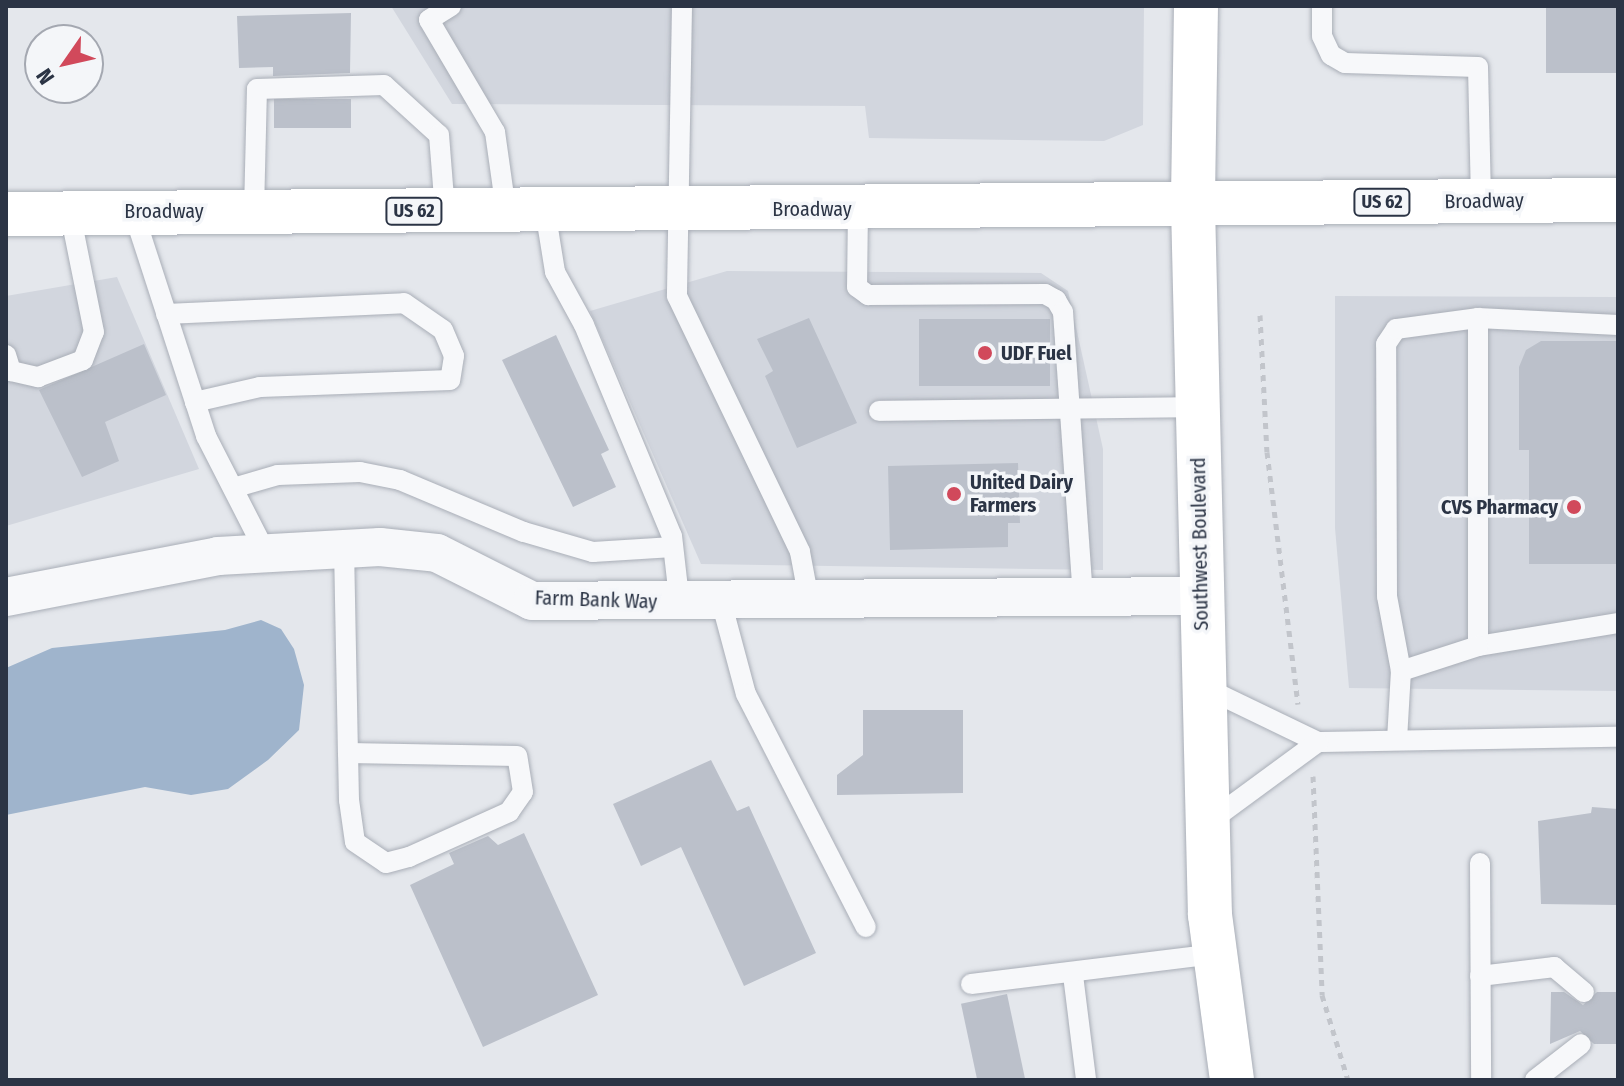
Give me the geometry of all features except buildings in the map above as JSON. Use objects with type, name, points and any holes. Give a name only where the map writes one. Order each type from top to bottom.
[{"type":"main road","name":"Southwest Boulevard","points":[[1196,6],[1193,206],[1208,823],[1216,954],[1232,1080]]},
{"type":"main road","name":"Broadway","points":[[6,214],[1618,200]]},
{"type":"street","name":"Farm Bank Way","points":[[6,597],[218,556],[344,547],[437,553],[532,601],[680,604],[1202,596]]},
{"type":"lane","points":[[451,6],[425,13],[495,132],[525,210],[584,325],[673,547],[680,604]]},
{"type":"lane","points":[[682,6],[682,209],[677,296],[800,552],[809,600]]},
{"type":"lane","points":[[1322,6],[1322,36],[1331,55],[1345,63],[1478,67],[1481,200]]},
{"type":"lane","points":[[254,211],[257,89],[384,85],[439,135],[445,211]]},
{"type":"lane","points":[[858,208],[857,287],[868,295],[1045,294],[1056,300],[1063,312],[1083,597]]},
{"type":"lane","points":[[133,211],[195,402],[266,553]]},
{"type":"lane","points":[[6,355],[11,371],[38,377],[83,360],[94,332],[70,213]]},
{"type":"lane","points":[[166,314],[404,303],[443,330],[454,356],[450,380],[260,387],[195,402]]},
{"type":"lane","points":[[1397,740],[1401,671],[1387,596],[1386,344],[1396,329],[1478,318],[1618,325]]},
{"type":"lane","points":[[1478,318],[1478,646]]},
{"type":"lane","points":[[879,411],[1197,407]]},
{"type":"lane","points":[[233,488],[278,475],[360,472],[400,480],[524,532],[593,552],[673,547]]},
{"type":"lane","points":[[344,547],[348,753],[355,842],[386,863],[509,812],[523,792],[517,756],[348,753]]},
{"type":"lane","points":[[721,601],[746,694],[866,927]]},
{"type":"lane","points":[[1401,671],[1478,646],[1618,623]]},
{"type":"lane","points":[[1204,687],[1318,742],[1618,737]]},
{"type":"lane","points":[[1208,823],[1318,742]]},
{"type":"lane","points":[[1480,863],[1481,1080]]},
{"type":"lane","points":[[971,984],[1073,975],[1216,954]]},
{"type":"lane","points":[[1480,976],[1554,967],[1584,992]]},
{"type":"lane","points":[[1073,975],[1086,1080]]},
{"type":"lane","points":[[1535,1080],[1581,1044]]},
{"type":"shaded area","points":[[391,6],[1144,6],[1143,125],[1104,141],[869,138],[865,106],[452,104]]},
{"type":"shaded area","points":[[727,271],[1041,273],[1068,291],[1103,449],[1103,570],[701,564],[590,311]]},
{"type":"shaded area","points":[[117,277],[199,469],[6,526],[6,296]]},
{"type":"shaded area","points":[[1335,296],[1618,297],[1618,691],[1349,688],[1335,528]]},
{"type":"water","points":[[261,620],[281,629],[294,649],[304,685],[299,730],[268,760],[228,789],[191,795],[145,787],[6,815],[6,668],[52,648],[225,630]]},
{"type":"place","name":"UDF Fuel","points":[[985,353]]},
{"type":"place","name":"United Dairy Farmers","points":[[954,494]]},
{"type":"place","name":"CVS Pharmacy","points":[[1574,507]]}]
